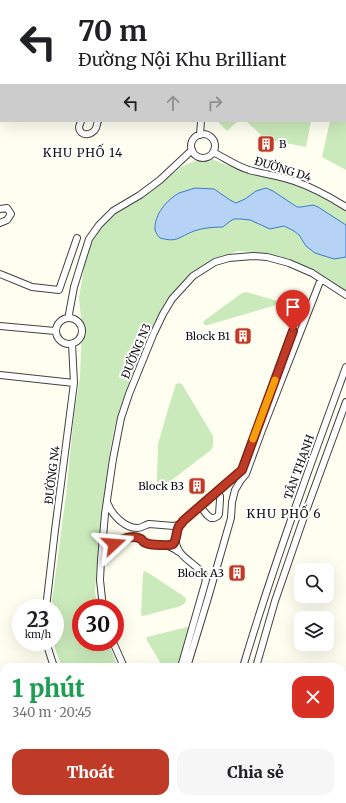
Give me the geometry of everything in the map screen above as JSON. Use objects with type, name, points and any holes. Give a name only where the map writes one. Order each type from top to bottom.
[{"type":"street","points":[[81,122],[79,128],[81,132],[88,135],[97,127],[98,122]]},
{"type":"street","points":[[200,135],[201,122]]},
{"type":"street","points":[[200,135],[211,138],[214,144],[211,155],[204,158],[197,156],[192,150],[192,142],[197,136],[200,135]]},
{"type":"street","points":[[70,318],[69,314],[76,280],[89,239],[98,225],[113,211],[140,196],[160,180],[192,150]]},
{"type":"street","name":"ĐƯỜNG D4","points":[[213,152],[247,169],[293,180],[331,198],[346,207]]},
{"type":"street","points":[[0,209],[7,208],[10,214],[7,220],[0,223]]},
{"type":"street","points":[[0,274],[32,287],[59,290],[77,238]]},
{"type":"street","name":"ĐƯỜNG N3","points":[[102,599],[100,580],[101,560],[107,502],[121,418],[128,394],[153,335],[172,299],[193,276],[215,262],[229,258],[253,256],[278,259],[300,268],[346,295]]},
{"type":"street","points":[[188,663],[232,518],[232,502],[235,490],[246,474],[321,279]]},
{"type":"street","points":[[107,502],[112,513],[129,527],[141,528],[149,524],[172,526],[178,525],[242,470],[297,321],[295,314],[286,307]]},
{"type":"street","points":[[70,318],[79,324],[82,332],[79,340],[72,344],[66,344],[59,340],[55,331],[61,321],[70,318]]},
{"type":"street","points":[[0,326],[55,331]]},
{"type":"street","name":"ĐƯỜNG N4","points":[[47,599],[74,383],[72,344]]},
{"type":"street","name":"TÂN THẠNH","points":[[245,663],[259,613],[294,509],[346,367]]},
{"type":"street","points":[[0,375],[74,383]]},
{"type":"street","name":"TÂN THẠNH","points":[[257,663],[275,601],[346,402]]},
{"type":"street","points":[[200,506],[210,518],[218,516],[220,496],[216,492]]},
{"type":"street","points":[[179,552],[176,545],[177,532],[183,521]]},
{"type":"street","points":[[142,540],[140,533],[144,526]]},
{"type":"street","points":[[172,526],[177,532]]},
{"type":"street","points":[[101,560],[109,549],[118,541],[131,537],[138,538],[148,544],[168,546],[179,552],[202,573],[206,580],[182,663]]},
{"type":"street","points":[[168,546],[173,544],[176,540]]},
{"type":"street","points":[[49,651],[53,663]]},
{"type":"street","points":[[117,651],[122,663]]},
{"type":"green space","points":[[219,122],[237,122],[227,131]]},
{"type":"green space","points":[[247,122],[311,122],[306,147],[265,139]]},
{"type":"green space","points":[[330,122],[346,122],[346,170],[322,157]]},
{"type":"green space","points":[[212,159],[250,173],[279,178],[299,185],[346,212],[346,292],[332,281],[280,256],[238,251],[210,261],[188,277],[178,288],[157,317],[149,333],[119,411],[114,430],[110,450],[97,565],[95,592],[96,599],[72,599],[72,651],[112,651],[116,663],[60,663],[56,651],[64,651],[64,599],[52,599],[66,495],[74,415],[80,377],[82,328],[79,298],[85,262],[93,237],[111,217],[151,192],[181,167],[197,160]]},
{"type":"green space","points":[[246,292],[278,301],[278,303],[276,305],[208,325],[203,323],[242,293]]},
{"type":"green space","points":[[176,384],[182,384],[213,436],[213,446],[211,450],[164,486],[160,486],[157,484],[158,444]]},
{"type":"green space","points":[[145,571],[185,597],[185,603],[181,606],[143,616],[141,615],[143,573]]},
{"type":"green space","points":[[191,626],[180,663],[161,663],[146,639],[147,637]]},
{"type":"water","points":[[195,188],[214,189],[236,203],[245,199],[256,191],[266,188],[297,207],[313,205],[318,207],[346,225],[346,257],[334,259],[315,253],[306,246],[299,235],[284,226],[270,229],[250,220],[241,219],[234,219],[223,227],[197,230],[174,240],[160,238],[155,230],[155,224],[162,208],[170,199],[179,193]]},
{"type":"slow traffic","points":[[253,439],[275,380]]},
{"type":"place","name":"B","points":[[266,144]]},
{"type":"place","name":"Block B1","points":[[243,336]]},
{"type":"place","name":"Block B3","points":[[197,486]]},
{"type":"place","name":"Block A3","points":[[237,573]]},
{"type":"district","name":"KHU PHỐ 14","points":[[83,153]]},
{"type":"district","name":"KHU PHỐ 6","points":[[284,514]]},
{"type":"route","points":[[114,544],[118,541],[131,537],[138,538],[148,544],[168,546],[173,544],[176,540],[176,534],[179,526],[183,521],[242,470],[293,331]]}]
